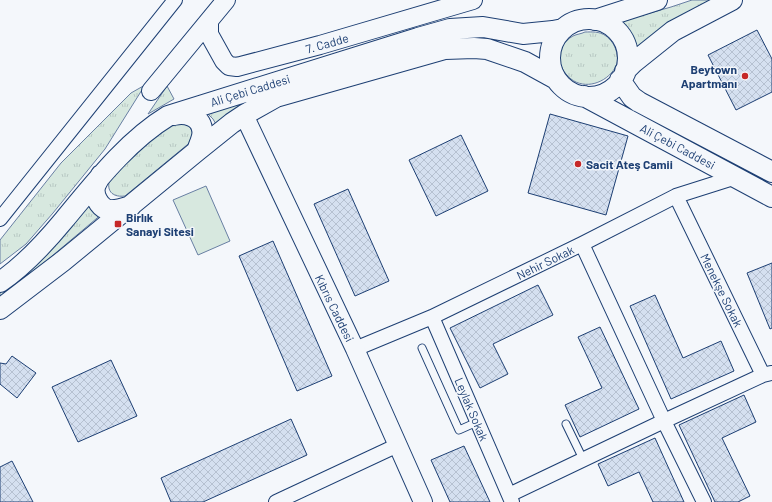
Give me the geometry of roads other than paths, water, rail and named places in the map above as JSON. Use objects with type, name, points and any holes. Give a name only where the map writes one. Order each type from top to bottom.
[{"type":"main road","points":[[595,20],[657,0]]},
{"type":"main road","points":[[626,71],[626,49],[622,38],[606,23],[583,19],[572,23],[563,29],[556,37],[551,47],[551,69],[556,79],[562,86],[569,91],[584,96],[597,96],[609,91],[626,71],[673,31],[732,0]]},
{"type":"main road","name":"Ali Çebi Caddesi","points":[[0,282],[38,250],[101,175],[151,126],[168,116],[450,29],[483,28],[522,34],[563,29]]},
{"type":"main road","name":"Ali Çebi Caddesi","points":[[0,309],[63,261],[232,123],[276,97],[445,49],[487,49],[525,62],[556,79]]},
{"type":"main road","name":"Ali Çebi Caddesi","points":[[626,71],[632,98],[772,172]]},
{"type":"main road","name":"Ali Çebi Caddesi","points":[[584,96],[772,196]]},
{"type":"main road","points":[[168,116],[179,113],[188,114],[196,119],[202,129],[201,140],[197,151]]},
{"type":"main road","points":[[101,175],[94,188],[95,196],[100,204],[106,210],[118,210],[131,206]]},
{"type":"street","points":[[0,219],[176,0]]},
{"type":"street","points":[[151,91],[226,0]]},
{"type":"street","name":"7. Cadde","points":[[209,21],[209,34],[224,61],[229,66],[237,67],[320,45],[474,0]]},
{"type":"street","name":"Kıbrıs Caddesi","points":[[244,115],[355,348],[423,502]]},
{"type":"street","name":"Nehir Sokak","points":[[355,348],[432,316],[582,244],[676,196],[736,177]]},
{"type":"street","name":"Menekşe Sokak","points":[[676,196],[768,374]]},
{"type":"street","points":[[582,244],[664,421],[704,502]]},
{"type":"street","name":"Leylak Sokak","points":[[432,316],[510,498]]},
{"type":"street","points":[[510,498],[583,459],[768,374]]},
{"type":"street","points":[[276,502],[398,445]]},
{"type":"lane","points":[[422,348],[459,430],[477,422]]},
{"type":"lane","points":[[566,424],[583,459]]},
{"type":"place","name":"Beytown Apartmanı","points":[[745,76]]},
{"type":"place","name":"Sacit Ateş Camii","points":[[578,164]]},
{"type":"place","name":"Birlık Sanayi Sitesi","points":[[118,224]]}]
